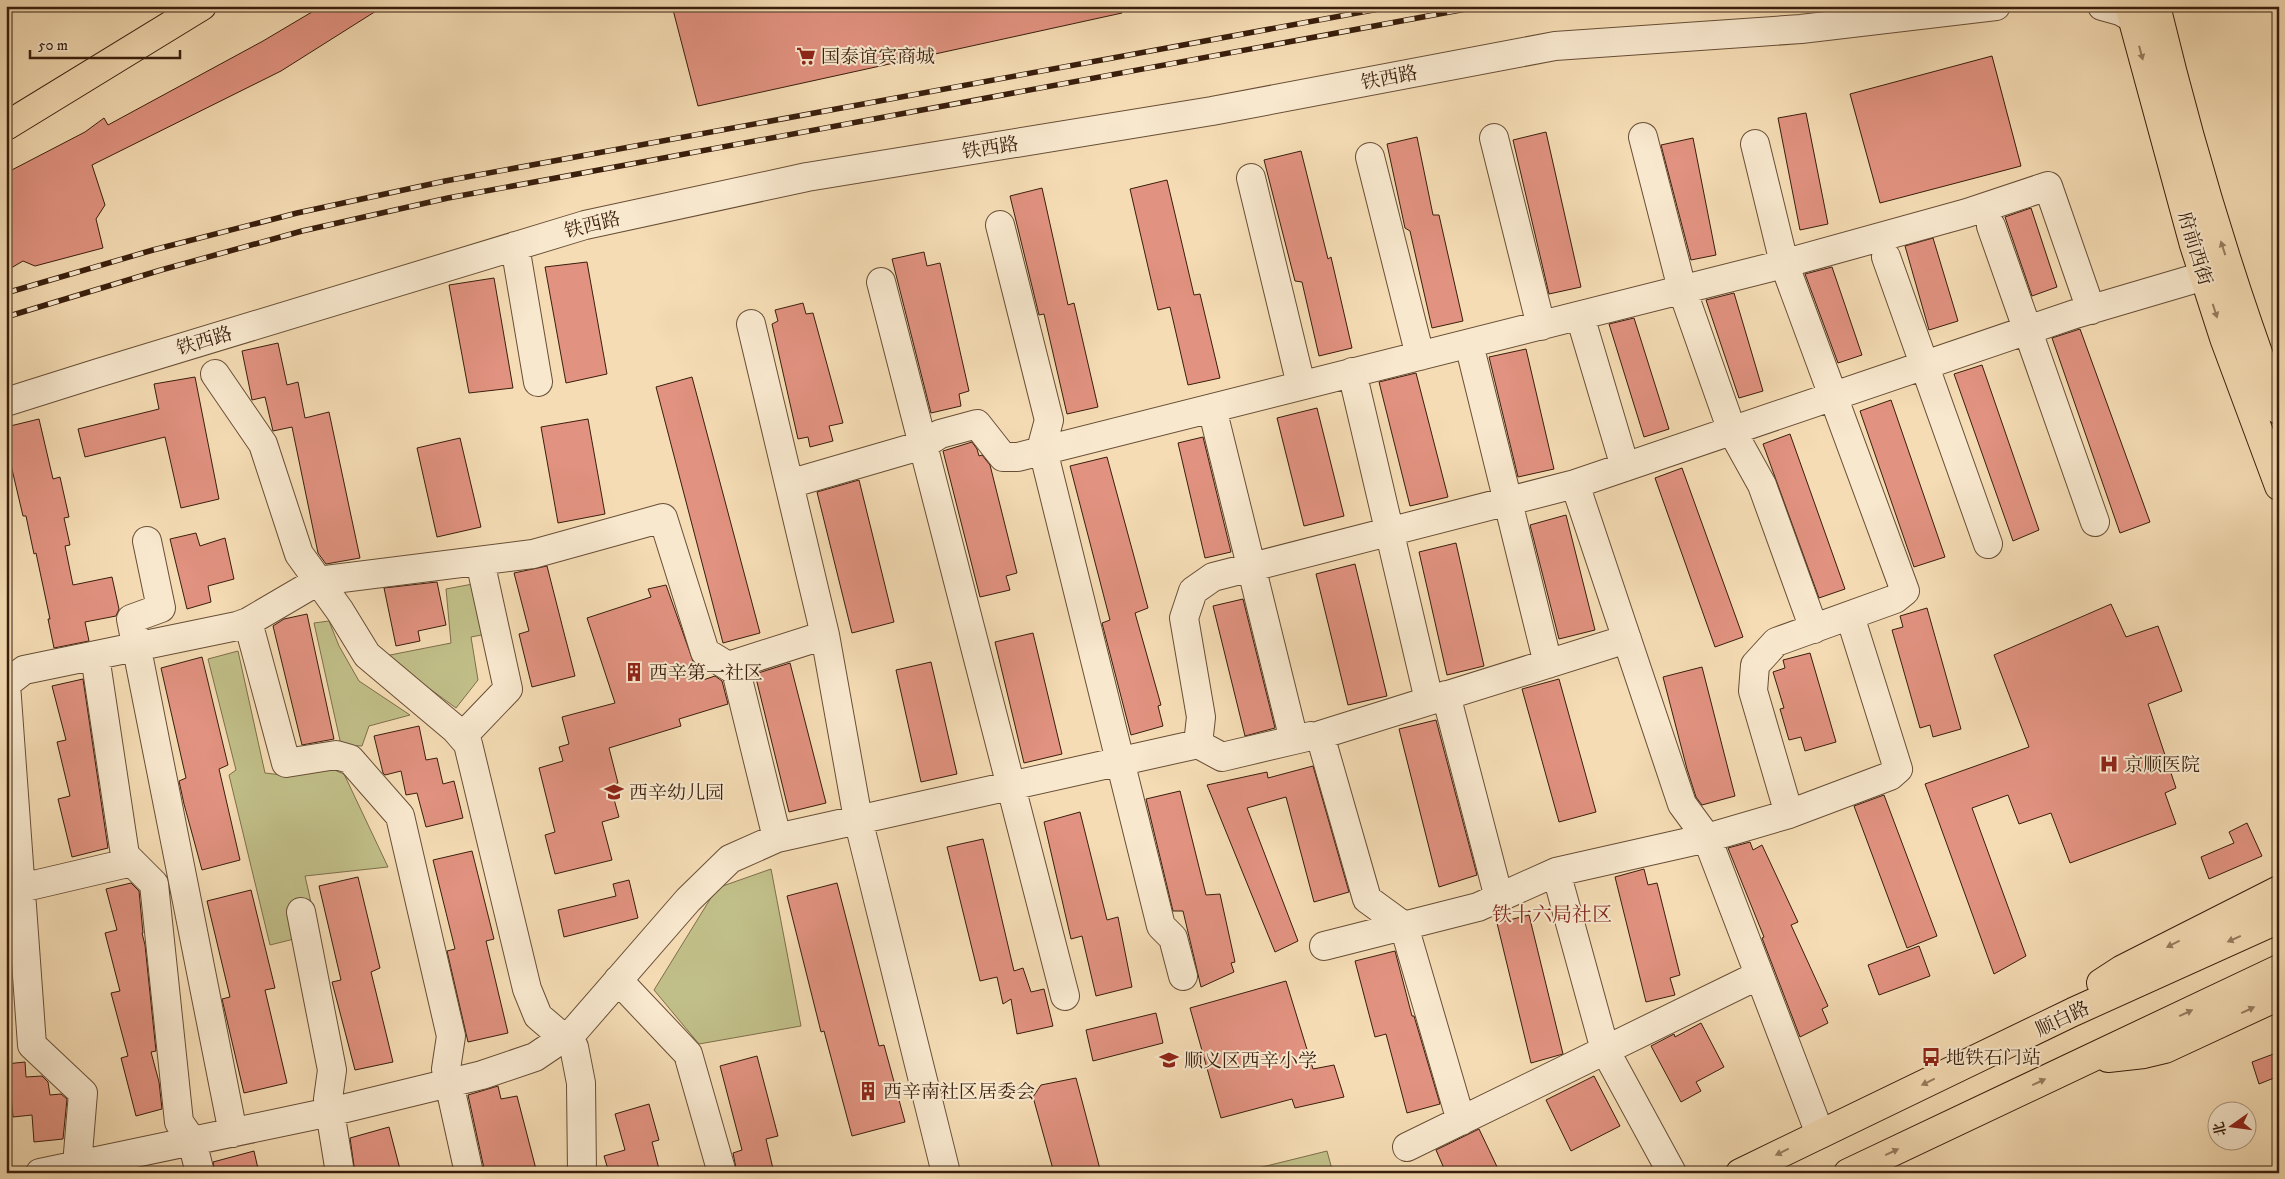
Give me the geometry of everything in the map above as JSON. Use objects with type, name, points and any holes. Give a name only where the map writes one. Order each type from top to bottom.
[{"type":"main road","points":[[6,126],[202,6]]},
{"type":"main road","name":"府前西街","points":[[2156,6],[2190,140],[2218,235],[2248,327],[2279,410]]},
{"type":"main road","name":"府前西街","points":[[2130,12],[2204,276],[2224,338],[2279,486]]},
{"type":"main road","points":[[2074,1012],[2089,992],[2121,970],[2279,890]]},
{"type":"main road","name":"顺白路","points":[[1740,1173],[2074,1012],[2279,919]]},
{"type":"main road","points":[[1848,1173],[2279,969]]},
{"type":"main road","points":[[2086,1060],[2122,1058],[2165,1049],[2279,996]]},
{"type":"street","name":"铁西路","points":[[6,402],[585,225],[807,177],[1212,111],[1555,46],[1801,29],[1996,6]]},
{"type":"street","points":[[2102,6],[2130,12]]},
{"type":"street","points":[[1643,137],[1682,289],[1732,431],[1762,485],[1814,628]]},
{"type":"street","points":[[1494,138],[1541,326]]},
{"type":"street","points":[[1755,144],[1784,263],[1905,591],[1895,599],[1776,642],[1754,666],[1753,691],[1788,814]]},
{"type":"street","points":[[1370,157],[1420,356]]},
{"type":"street","points":[[1250,178],[1301,385]]},
{"type":"street","points":[[789,484],[923,445],[940,434],[977,424],[1004,457],[1018,457],[1784,263],[1967,213],[2048,186],[2091,310]]},
{"type":"street","points":[[1000,225],[1049,420],[1042,446],[1161,926],[1173,938],[1183,976]]},
{"type":"street","points":[[1991,226],[2095,522]]},
{"type":"street","points":[[515,246],[538,382]]},
{"type":"street","points":[[1886,257],[1988,544]]},
{"type":"street","points":[[1198,744],[1200,717],[1184,618],[1193,591],[1214,577],[1575,484],[2027,331],[2204,276]]},
{"type":"street","points":[[881,282],[1065,996]]},
{"type":"street","points":[[1580,316],[1625,467]]},
{"type":"street","points":[[750,324],[825,636],[858,819],[946,1173]]},
{"type":"street","points":[[1469,344],[1548,664]]},
{"type":"street","points":[[1352,372],[1389,532],[1499,898]]},
{"type":"street","points":[[215,374],[263,444],[298,554],[367,655],[468,744],[528,989],[538,1016],[574,1047],[581,1083],[582,1173]]},
{"type":"street","points":[[1212,408],[1251,567],[1307,737],[1367,899],[1404,926],[1461,1121]]},
{"type":"street","points":[[1575,484],[1682,804],[1707,838],[1820,1134]]},
{"type":"street","points":[[77,1165],[84,1093],[32,1045],[6,684],[24,670],[248,622],[318,581],[532,554],[663,518],[705,652],[736,671],[777,838]]},
{"type":"street","points":[[146,541],[161,608],[132,619],[233,1132]]},
{"type":"street","points":[[462,737],[508,689],[480,561]]},
{"type":"street","points":[[1324,946],[1478,907],[1556,872],[1707,838],[1788,814],[1890,776],[1898,769],[1850,616]]},
{"type":"street","points":[[248,622],[286,763],[336,755],[350,759],[400,816],[451,1036],[446,1069],[469,1173]]},
{"type":"street","points":[[728,666],[825,636]]},
{"type":"street","points":[[40,1173],[330,1112],[482,1075],[535,1057],[575,1030],[688,900],[730,858],[777,838],[1198,744],[1222,757],[1307,737],[1627,639]]},
{"type":"street","points":[[95,656],[125,855],[154,884],[179,1122],[192,1141],[200,1173]]},
{"type":"street","points":[[21,888],[132,862]]},
{"type":"street","points":[[1556,872],[1605,1050],[1672,1173]]},
{"type":"street","points":[[154,884],[184,885]]},
{"type":"street","points":[[301,912],[332,1070],[328,1099],[340,1173]]},
{"type":"street","points":[[1407,1147],[1759,975]]},
{"type":"street","points":[[618,980],[688,1054],[722,1173]]},
{"type":"shaded area","points":[[478,583],[492,633],[471,637],[478,680],[456,708],[385,656],[451,643],[446,589]]},
{"type":"shaded area","points":[[329,621],[339,646],[359,681],[410,715],[369,726],[362,746],[341,745],[314,623]]},
{"type":"shaded area","points":[[238,651],[265,773],[282,775],[327,767],[344,774],[388,867],[305,876],[318,933],[270,945],[229,775],[236,770],[208,659]]},
{"type":"shaded area","points":[[771,869],[801,1026],[699,1044],[654,990],[717,888]]},
{"type":"shaded area","points":[[1327,1151],[1333,1173],[1238,1173]]},
{"type":"building","points":[[322,6],[384,6],[281,71],[92,165],[105,205],[96,219],[103,248],[35,266],[23,261],[6,271],[6,173],[85,132],[104,118],[108,125],[263,41]]},
{"type":"building","name":"国泰谊宾商城","points":[[672,6],[1122,6],[1122,13],[698,106]]},
{"type":"building","points":[[1992,56],[2021,166],[1880,203],[1850,94]]},
{"type":"building","points":[[1806,113],[1828,224],[1800,230],[1778,118]]},
{"type":"building","points":[[1546,132],[1581,287],[1549,294],[1513,140]]},
{"type":"building","points":[[1417,137],[1433,215],[1439,215],[1463,321],[1432,328],[1410,231],[1405,228],[1387,144]]},
{"type":"building","points":[[1693,138],[1716,255],[1691,260],[1661,145]]},
{"type":"building","points":[[1301,151],[1328,259],[1331,257],[1352,348],[1319,356],[1302,282],[1295,281],[1264,160]]},
{"type":"building","points":[[1167,180],[1194,295],[1200,294],[1220,378],[1188,385],[1170,307],[1158,310],[1130,189]]},
{"type":"building","points":[[1042,188],[1068,305],[1074,303],[1098,407],[1067,414],[1044,314],[1039,315],[1010,196]]},
{"type":"building","points":[[2031,208],[2057,287],[2032,296],[2005,217]]},
{"type":"building","points":[[1933,238],[1958,321],[1929,330],[1905,246]]},
{"type":"building","points":[[924,252],[927,266],[940,263],[969,391],[959,394],[961,406],[931,413],[892,259]]},
{"type":"building","points":[[587,262],[607,374],[566,383],[545,267]]},
{"type":"building","points":[[1832,267],[1862,355],[1838,363],[1805,274]]},
{"type":"building","points":[[494,278],[513,388],[469,393],[449,285]]},
{"type":"building","points":[[1734,293],[1763,391],[1739,398],[1706,300]]},
{"type":"building","points":[[803,303],[806,314],[813,313],[843,423],[829,426],[833,441],[810,447],[808,437],[798,439],[772,324],[778,321],[775,310]]},
{"type":"building","points":[[1634,318],[1669,429],[1644,437],[1609,324]]},
{"type":"building","points":[[2080,329],[2150,522],[2120,533],[2052,338]]},
{"type":"building","points":[[278,343],[287,385],[298,382],[305,418],[329,412],[360,558],[326,564],[318,553],[292,427],[273,431],[265,397],[252,400],[242,351]]},
{"type":"building","points":[[1526,349],[1554,469],[1518,477],[1489,357]]},
{"type":"building","points":[[1982,365],[2039,530],[2013,541],[1954,374]]},
{"type":"building","points":[[1416,373],[1448,497],[1410,506],[1379,382]]},
{"type":"building","points":[[195,377],[219,499],[181,508],[165,437],[85,457],[78,429],[159,409],[154,384]]},
{"type":"building","points":[[692,377],[760,633],[723,643],[656,387]]},
{"type":"building","points":[[1891,400],[1945,557],[1914,567],[1860,411]]},
{"type":"building","points":[[1317,408],[1344,516],[1304,526],[1277,418]]},
{"type":"building","points":[[39,419],[53,479],[60,477],[69,517],[64,518],[70,545],[65,546],[73,585],[112,577],[119,609],[116,616],[85,622],[89,641],[54,648],[36,553],[34,554],[26,516],[23,516],[6,444],[6,427]]},
{"type":"building","points":[[588,419],[605,514],[558,523],[541,427]]},
{"type":"building","points":[[1790,434],[1845,589],[1819,598],[1763,444]]},
{"type":"building","points":[[1203,437],[1231,552],[1205,558],[1178,443]]},
{"type":"building","points":[[460,438],[481,527],[437,537],[417,448]]},
{"type":"building","points":[[972,442],[979,456],[982,455],[990,465],[1017,573],[1006,576],[1010,590],[980,597],[943,451]]},
{"type":"building","points":[[1107,457],[1148,608],[1135,613],[1161,705],[1158,706],[1163,726],[1131,735],[1102,623],[1110,620],[1070,466]]},
{"type":"building","points":[[1682,468],[1743,637],[1715,647],[1655,478]]},
{"type":"building","points":[[859,480],[894,622],[852,633],[817,492]]},
{"type":"building","points":[[1566,515],[1595,630],[1559,639],[1530,525]]},
{"type":"building","points":[[196,533],[200,546],[225,538],[234,579],[208,586],[211,602],[187,609],[170,539]]},
{"type":"building","points":[[1456,543],[1484,666],[1447,675],[1419,552]]},
{"type":"building","points":[[1355,564],[1387,696],[1348,705],[1316,574]]},
{"type":"building","points":[[547,566],[575,676],[532,687],[519,634],[529,631],[514,573]]},
{"type":"building","points":[[437,582],[446,625],[418,631],[420,641],[396,646],[384,588]]},
{"type":"building","points":[[666,585],[700,681],[715,676],[722,681],[728,704],[679,719],[681,726],[609,748],[618,783],[610,785],[619,817],[602,822],[612,860],[555,874],[545,835],[555,832],[539,768],[563,761],[559,747],[569,744],[562,717],[615,703],[587,618],[651,597],[648,589]]},
{"type":"building","points":[[1243,599],[1275,728],[1245,736],[1213,606]]},
{"type":"building","points":[[2111,604],[2126,637],[2158,626],[2182,691],[2148,704],[2176,788],[2165,793],[2176,824],[2070,863],[2051,813],[2019,824],[2008,795],[1972,808],[2026,956],[1994,974],[1925,784],[2029,747],[1994,655]]},
{"type":"building","points":[[1927,608],[1961,729],[1933,737],[1930,725],[1920,728],[1892,630],[1903,627],[1900,616]]},
{"type":"building","points":[[307,614],[334,739],[302,745],[273,626],[284,619]]},
{"type":"building","points":[[1033,633],[1062,754],[1024,763],[995,642]]},
{"type":"building","points":[[1810,653],[1836,742],[1805,751],[1801,737],[1789,740],[1780,709],[1784,708],[1773,672],[1785,668],[1783,660]]},
{"type":"building","points":[[202,657],[228,765],[219,769],[240,860],[202,870],[179,781],[186,778],[161,668]]},
{"type":"building","points":[[931,662],[957,774],[921,782],[896,670]]},
{"type":"building","points":[[790,663],[826,803],[789,812],[755,674]]},
{"type":"building","points":[[1702,667],[1735,796],[1702,805],[1696,797],[1687,769],[1663,677]]},
{"type":"building","points":[[83,679],[108,848],[72,857],[58,799],[70,796],[57,742],[66,740],[52,686]]},
{"type":"building","points":[[1559,679],[1596,812],[1559,822],[1522,689]]},
{"type":"building","points":[[1436,720],[1477,875],[1439,887],[1399,729]]},
{"type":"building","points":[[419,726],[426,760],[437,758],[443,784],[454,781],[463,818],[426,827],[417,793],[406,795],[401,771],[385,775],[383,773],[374,736]]},
{"type":"building","points":[[1313,766],[1349,892],[1314,902],[1286,797],[1247,808],[1298,941],[1275,952],[1207,785],[1267,772],[1268,778]]},
{"type":"building","points":[[1180,791],[1206,895],[1220,894],[1235,962],[1231,963],[1234,972],[1201,987],[1183,911],[1173,911],[1146,799]]},
{"type":"building","points":[[1884,795],[1937,936],[1907,948],[1854,806]]},
{"type":"building","points":[[1080,812],[1107,920],[1118,917],[1132,987],[1096,996],[1082,936],[1071,939],[1044,822]]},
{"type":"building","points":[[2247,823],[2262,856],[2209,879],[2201,857],[2234,843],[2229,832]]},
{"type":"building","points":[[983,839],[1014,971],[1023,968],[1031,992],[1044,989],[1053,1026],[1017,1034],[1011,999],[1003,1004],[997,977],[980,981],[947,847]]},
{"type":"building","points":[[1750,842],[1753,850],[1762,845],[1798,922],[1791,925],[1828,1006],[1822,1009],[1828,1023],[1800,1037],[1762,938],[1764,937],[1728,848]]},
{"type":"building","points":[[472,851],[494,939],[486,941],[508,1033],[468,1042],[447,951],[455,949],[433,860]]},
{"type":"building","points":[[1644,869],[1648,885],[1657,883],[1680,975],[1670,978],[1675,995],[1646,1002],[1615,877]]},
{"type":"building","points":[[358,877],[380,968],[371,972],[393,1062],[355,1070],[332,982],[341,980],[319,886]]},
{"type":"building","points":[[629,880],[638,918],[564,937],[558,910],[616,896],[613,884]]},
{"type":"building","points":[[131,883],[139,891],[156,1051],[151,1052],[159,1082],[162,1109],[136,1116],[121,1058],[128,1056],[111,993],[120,991],[105,933],[117,930],[106,889]]},
{"type":"building","points":[[837,883],[879,1046],[884,1045],[905,1122],[852,1136],[824,1031],[821,1032],[787,896]]},
{"type":"building","points":[[251,890],[275,988],[265,990],[287,1083],[244,1093],[222,999],[230,997],[207,901]]},
{"type":"building","points":[[1529,915],[1563,1054],[1531,1063],[1497,923]]},
{"type":"building","points":[[1919,946],[1930,976],[1879,995],[1868,965]]},
{"type":"building","points":[[1395,951],[1412,1016],[1414,1016],[1440,1104],[1407,1113],[1386,1034],[1375,1037],[1355,961]]},
{"type":"building","points":[[1286,981],[1313,1069],[1334,1065],[1344,1097],[1295,1108],[1292,1099],[1221,1118],[1190,1008]]},
{"type":"building","points":[[1156,1013],[1163,1043],[1093,1061],[1086,1030]]},
{"type":"building","points":[[1701,1023],[1724,1067],[1696,1082],[1701,1091],[1681,1102],[1651,1046],[1674,1034],[1675,1037]]},
{"type":"building","points":[[2279,1052],[2279,1076],[2259,1084],[2252,1062]]},
{"type":"building","points":[[757,1056],[778,1136],[766,1139],[774,1173],[737,1173],[733,1153],[742,1150],[720,1066]]},
{"type":"building","points":[[25,1062],[26,1077],[42,1076],[48,1082],[50,1095],[61,1094],[67,1099],[63,1139],[34,1142],[32,1115],[13,1117],[11,1095],[6,1095],[6,1064]]},
{"type":"building","points":[[1594,1076],[1620,1126],[1571,1151],[1546,1100]]},
{"type":"building","points":[[1076,1078],[1101,1173],[1054,1173],[1033,1097],[1041,1085]]},
{"type":"building","points":[[498,1086],[501,1099],[517,1096],[537,1173],[485,1173],[468,1095]]},
{"type":"building","points":[[649,1104],[659,1140],[652,1142],[660,1173],[609,1173],[604,1156],[625,1150],[615,1114]]},
{"type":"building","points":[[389,1127],[401,1173],[355,1173],[350,1138]]},
{"type":"building","points":[[1479,1129],[1500,1173],[1446,1173],[1436,1150]]},
{"type":"building","points":[[254,1151],[259,1173],[215,1173],[213,1162]]},
{"type":"railway","points":[[6,293],[153,250],[297,213],[445,181],[1395,6]]},
{"type":"railway","points":[[6,317],[161,270],[302,231],[448,198],[1482,6]]},
{"type":"place","name":"国泰谊宾商城","points":[[806,56]]},
{"type":"place","name":"西辛第一社区","points":[[634,672]]},
{"type":"place","name":"京顺医院","points":[[2109,764]]},
{"type":"place","name":"西辛幼儿园","points":[[614,792]]},
{"type":"place","name":"地铁石门站","points":[[1931,1057]]},
{"type":"place","name":"顺义区西辛小学","points":[[1169,1060]]},
{"type":"place","name":"西辛南社区居委会","points":[[868,1091]]},
{"type":"district","name":"铁十六局社区","points":[[1552,914]]}]
